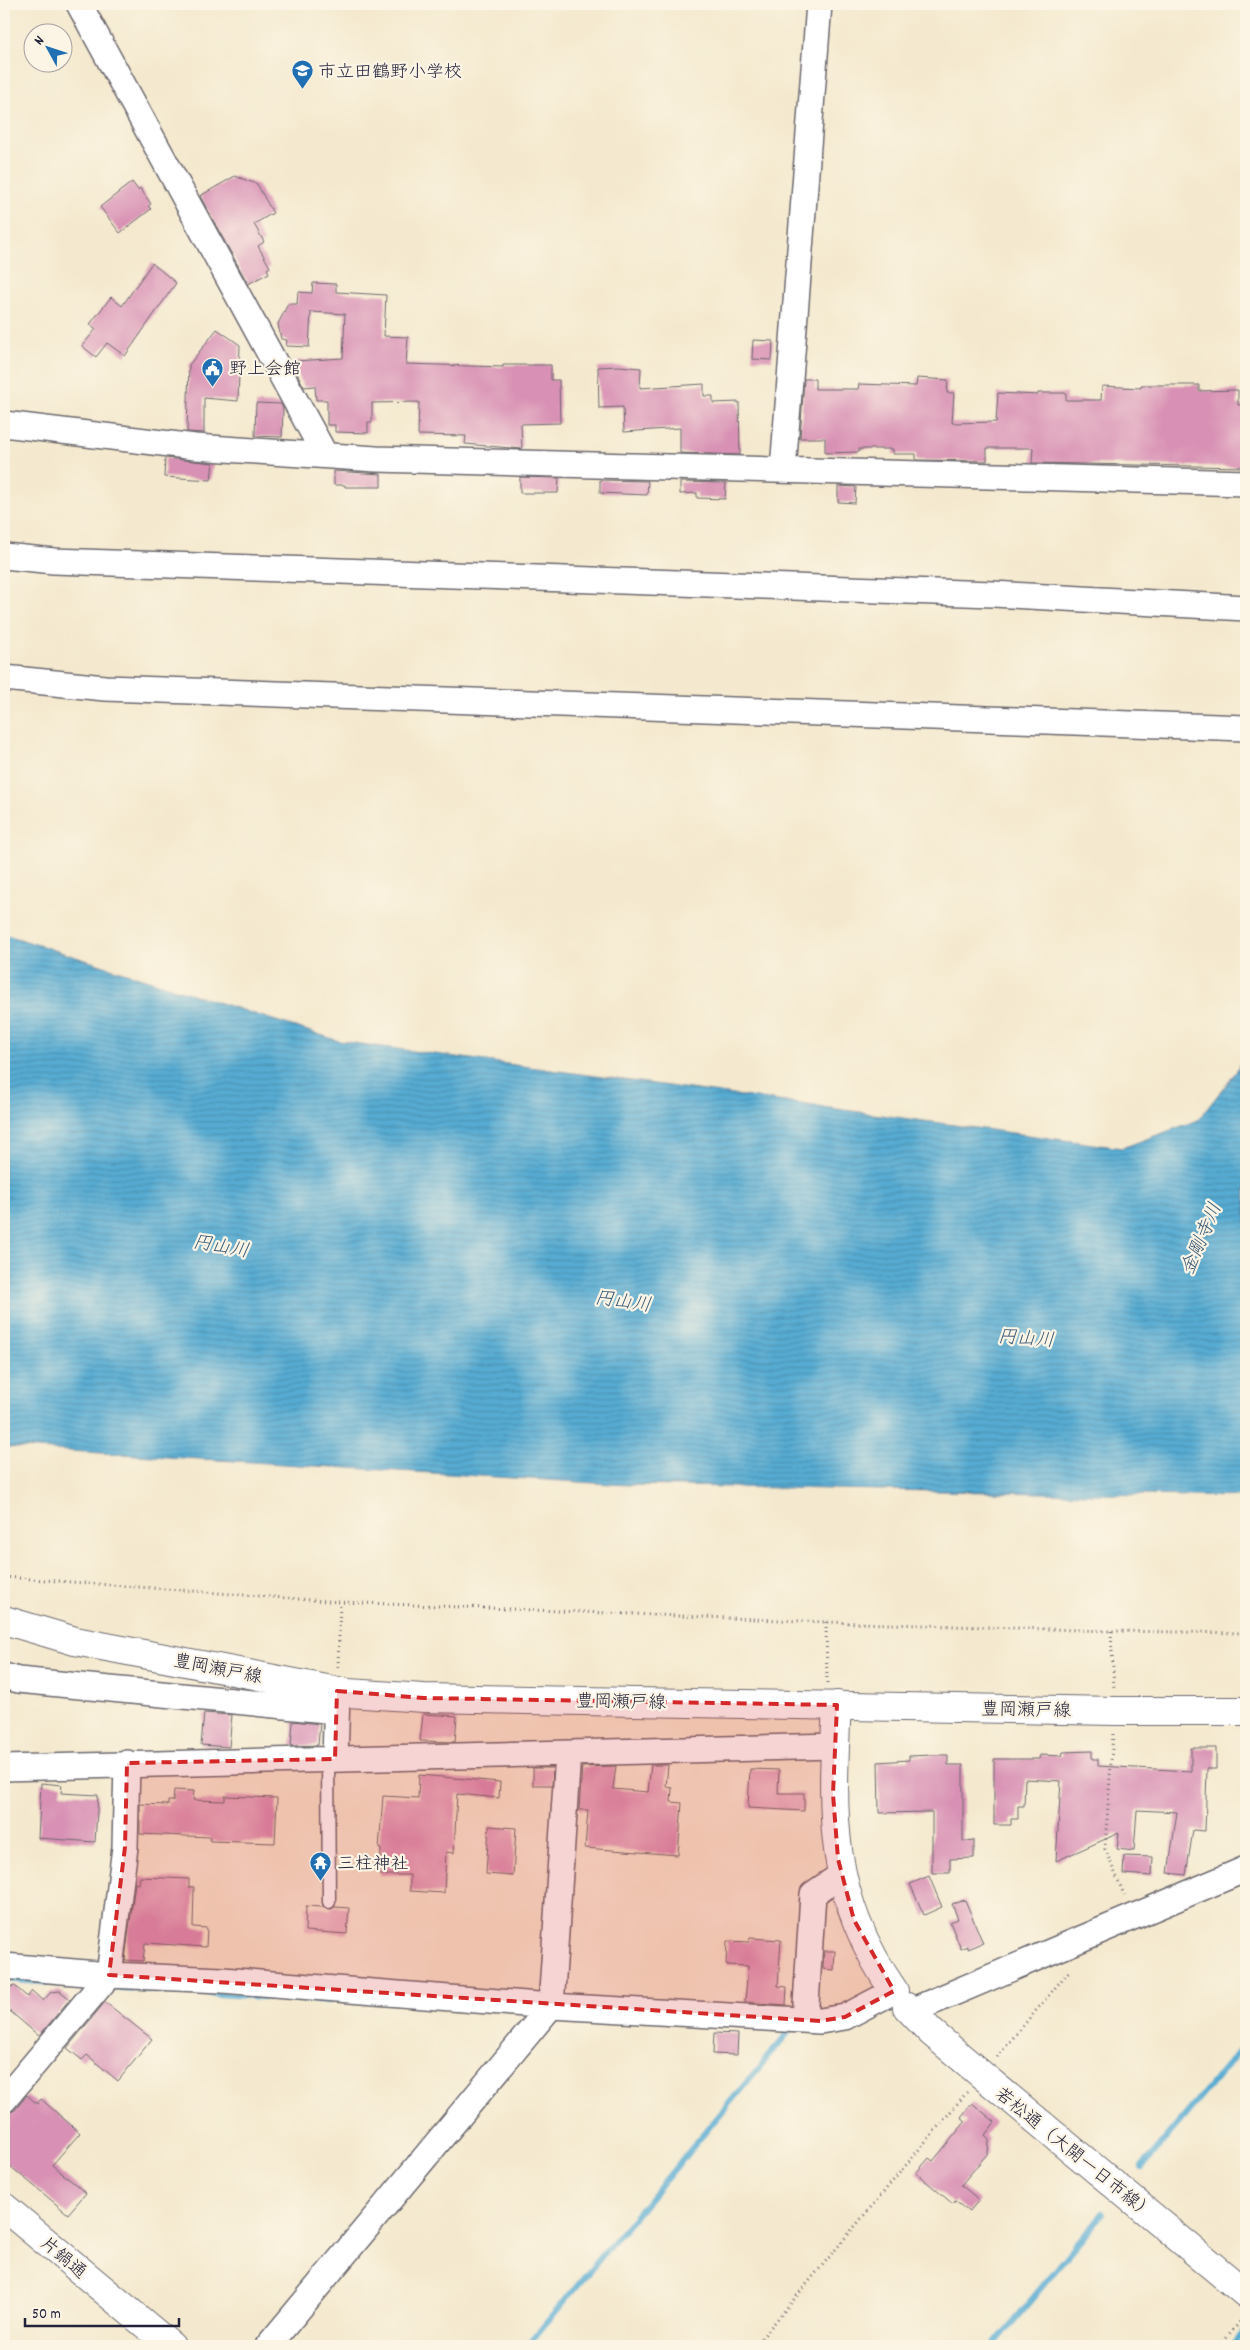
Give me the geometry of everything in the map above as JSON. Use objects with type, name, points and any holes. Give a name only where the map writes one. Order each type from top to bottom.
[{"type":"main road","name":"豊岡瀬戸線","points":[[4,1620],[75,1641],[336,1701],[424,1698],[1115,1711],[1246,1711]]},
{"type":"main road","name":"若松通（大開一日市線）","points":[[832,1705],[835,1746],[833,1802],[841,1875],[854,1920],[867,1948],[904,2003],[974,2083],[1246,2294]]},
{"type":"main road","name":"片鍋通","points":[[4,2207],[171,2346]]},
{"type":"street","points":[[79,4],[325,455]]},
{"type":"street","points":[[783,470],[819,4]]},
{"type":"street","points":[[4,424],[195,447],[449,462],[1246,483]]},
{"type":"street","points":[[4,556],[54,561],[993,594],[1246,608]]},
{"type":"street","points":[[4,678],[106,688],[1246,728]]},
{"type":"street","points":[[4,1676],[18,1680],[336,1701],[331,1759]]},
{"type":"street","points":[[4,1768],[835,1746]]},
{"type":"street","points":[[268,2346],[551,2006],[568,1754]]},
{"type":"street","points":[[4,2100],[109,1975],[125,1847],[127,1764]]},
{"type":"street","points":[[4,1966],[109,1975],[222,1980],[551,2006],[805,2020],[838,2019],[904,2003],[1124,1920],[1246,1869]]},
{"type":"street","points":[[805,2020],[813,1894],[841,1875]]},
{"type":"lane","points":[[329,1902],[331,1759]]},
{"type":"path","points":[[4,1577],[340,1602],[826,1622],[1111,1631],[1246,1632]]},
{"type":"path","points":[[336,1701],[340,1602]]},
{"type":"path","points":[[826,1622],[832,1705]]},
{"type":"path","points":[[1111,1631],[1115,1711],[1106,1849],[1125,1897],[1124,1920]]},
{"type":"path","points":[[755,2346],[1074,1966]]},
{"type":"path","points":[[1220,2346],[1246,2314]]},
{"type":"highlighted area","points":[[337,1691],[424,1698],[837,1705],[833,1794],[838,1859],[854,1920],[894,1991],[845,2017],[820,2021],[109,1975],[125,1847],[127,1763],[335,1759]]},
{"type":"water","points":[[4,934],[339,1041],[1122,1148],[1198,1120],[1236,1072],[1246,1051],[1246,1497],[628,1485],[4,1447]]},
{"type":"building","points":[[235,176],[257,184],[273,213],[254,224],[264,242],[258,246],[270,267],[267,269],[269,273],[248,284],[200,196]]},
{"type":"building","points":[[132,182],[138,190],[140,188],[151,204],[148,206],[151,209],[120,233],[100,207]]},
{"type":"building","points":[[152,263],[176,283],[125,356],[107,343],[96,357],[82,346],[96,329],[90,324],[111,297],[122,306]]},
{"type":"building","points":[[313,283],[336,284],[336,292],[386,295],[384,336],[408,337],[406,364],[503,367],[503,365],[551,365],[551,380],[559,380],[560,423],[521,424],[522,449],[465,444],[466,436],[418,435],[419,402],[372,403],[372,422],[368,422],[368,433],[335,432],[335,425],[327,425],[327,400],[316,400],[315,386],[304,387],[296,371],[295,361],[343,358],[345,314],[311,312],[309,347],[286,346],[287,340],[281,339],[278,324],[288,304],[297,304],[298,292],[312,293]]},
{"type":"building","points":[[217,329],[240,345],[238,401],[204,398],[204,433],[187,432],[189,365]]},
{"type":"building","points":[[753,340],[773,341],[772,360],[752,359]]},
{"type":"building","points":[[598,367],[641,368],[640,388],[704,384],[704,396],[713,396],[713,403],[739,402],[740,455],[680,453],[680,428],[624,432],[623,407],[599,408]]},
{"type":"building","points":[[917,378],[948,380],[947,393],[954,393],[952,423],[996,422],[998,393],[1038,395],[1038,393],[1066,393],[1066,400],[1101,400],[1102,386],[1141,388],[1141,385],[1199,385],[1199,391],[1238,390],[1238,405],[1246,405],[1246,467],[1032,463],[1033,448],[987,448],[987,461],[916,460],[916,454],[893,454],[893,449],[859,449],[859,452],[825,453],[825,438],[800,438],[804,379],[815,379],[815,389],[858,389],[859,384],[916,386]]},
{"type":"building","points":[[256,403],[281,404],[283,409],[282,437],[255,436]]},
{"type":"building","points":[[165,458],[213,463],[211,480],[164,477]]},
{"type":"building","points":[[334,471],[381,474],[381,487],[345,487],[345,485],[334,485]]},
{"type":"building","points":[[520,477],[559,478],[558,493],[520,493]]},
{"type":"building","points":[[600,480],[648,481],[647,495],[600,493]]},
{"type":"building","points":[[680,482],[726,483],[725,499],[697,498],[697,493],[680,494]]},
{"type":"building","points":[[838,486],[856,487],[855,503],[838,502]]},
{"type":"building","points":[[204,1713],[232,1715],[229,1747],[201,1745]]},
{"type":"building","points":[[423,1714],[457,1716],[455,1742],[420,1741]]},
{"type":"building","points":[[293,1721],[320,1724],[318,1745],[291,1746]]},
{"type":"building","points":[[1191,1748],[1216,1748],[1216,1769],[1207,1769],[1205,1831],[1193,1830],[1186,1875],[1168,1873],[1177,1812],[1137,1810],[1134,1851],[1117,1849],[1119,1833],[1056,1861],[1061,1781],[1025,1779],[1024,1806],[1018,1806],[1018,1819],[1011,1819],[1011,1825],[994,1825],[994,1759],[1039,1759],[1040,1755],[1062,1756],[1063,1752],[1092,1751],[1092,1759],[1098,1759],[1098,1766],[1191,1771]]},
{"type":"building","points":[[948,1755],[948,1765],[963,1765],[963,1841],[974,1840],[974,1858],[950,1859],[950,1873],[932,1873],[932,1812],[879,1813],[878,1762],[909,1760],[909,1756]]},
{"type":"building","points":[[651,1765],[668,1765],[666,1787],[672,1788],[671,1802],[682,1803],[678,1855],[585,1848],[588,1810],[579,1810],[582,1767],[616,1766],[613,1789],[648,1792]]},
{"type":"building","points":[[533,1768],[553,1768],[552,1785],[533,1785]]},
{"type":"building","points":[[750,1769],[779,1770],[778,1793],[804,1793],[804,1811],[748,1808]]},
{"type":"building","points":[[419,1775],[500,1782],[499,1798],[457,1794],[454,1853],[446,1852],[444,1893],[410,1891],[410,1875],[380,1875],[381,1849],[379,1849],[383,1796],[418,1798]]},
{"type":"building","points":[[41,1783],[62,1785],[61,1793],[98,1795],[95,1842],[38,1838]]},
{"type":"building","points":[[174,1790],[194,1791],[193,1800],[225,1801],[225,1796],[277,1798],[275,1843],[210,1841],[210,1837],[140,1834],[140,1804],[168,1805],[168,1801],[173,1801]]},
{"type":"building","points":[[489,1826],[516,1828],[513,1876],[486,1874]]},
{"type":"building","points":[[1124,1856],[1153,1857],[1152,1876],[1123,1874]]},
{"type":"building","points":[[929,1876],[942,1907],[924,1915],[910,1884]]},
{"type":"building","points":[[140,1877],[189,1879],[189,1887],[194,1887],[193,1927],[207,1928],[206,1947],[145,1943],[143,1961],[125,1960],[135,1883],[139,1884]]},
{"type":"building","points":[[965,1900],[983,1943],[968,1949],[968,1946],[961,1949],[950,1922],[958,1919],[952,1904]]},
{"type":"building","points":[[306,1906],[322,1907],[329,1910],[335,1907],[349,1908],[347,1934],[305,1931]]},
{"type":"building","points":[[750,1938],[781,1940],[778,1986],[787,1987],[786,2005],[745,2002],[748,1966],[726,1965],[727,1941],[749,1942]]},
{"type":"building","points":[[824,1951],[835,1951],[834,1970],[823,1969]]},
{"type":"building","points":[[15,1986],[27,1997],[32,1991],[43,2001],[51,1992],[60,1991],[70,1999],[39,2036],[4,2006],[4,1988]]},
{"type":"building","points":[[105,2002],[152,2039],[118,2081],[87,2055],[82,2060],[67,2048]]},
{"type":"building","points":[[714,2033],[738,2034],[737,2055],[713,2054]]},
{"type":"building","points":[[27,2095],[37,2104],[41,2099],[80,2133],[52,2165],[86,2193],[68,2214],[4,2161],[4,2114],[15,2110]]},
{"type":"building","points":[[972,2103],[995,2122],[985,2135],[989,2139],[988,2153],[961,2185],[979,2200],[969,2212],[955,2201],[953,2204],[916,2173],[929,2158],[933,2161],[966,2121],[961,2117]]},
{"type":"waterway","points":[[4,1979],[91,1986]]},
{"type":"waterway","points":[[106,1987],[330,2001]]},
{"type":"waterway","points":[[872,2016],[902,2004]]},
{"type":"waterway","points":[[527,2346],[792,2028]]},
{"type":"waterway","points":[[1142,2167],[1246,2043]]},
{"type":"waterway","points":[[993,2346],[1103,2213]]},
{"type":"waterway","points":[[1231,2346],[1244,2331]]},
{"type":"place","name":"市立田鶴野小学校","points":[[302,90]]},
{"type":"place","name":"野上会館","points":[[213,387]]},
{"type":"place","name":"三柱神社","points":[[321,1882]]},
{"type":"water label","name":"金剛寺川","points":[[1200,1238]]},
{"type":"water label","name":"円山川","points":[[221,1245]]},
{"type":"water label","name":"円山川","points":[[623,1300]]},
{"type":"water label","name":"円山川","points":[[1026,1337]]}]
